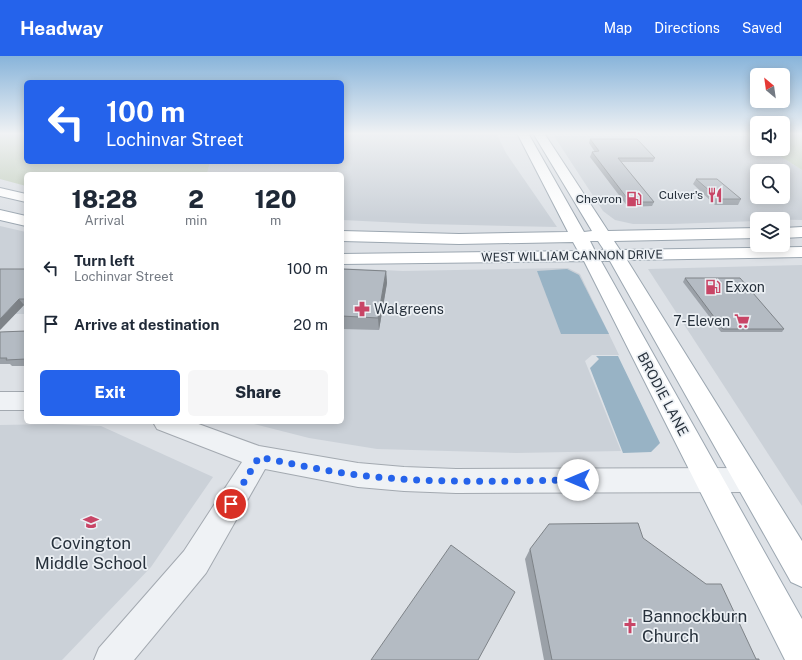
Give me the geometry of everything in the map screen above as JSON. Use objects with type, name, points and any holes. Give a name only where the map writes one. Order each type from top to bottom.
[{"type":"main road","name":"BRODIE LANE","points":[[537,161],[802,655]]},
{"type":"main road","name":"BRODIE LANE","points":[[556,161],[615,255],[802,571]]},
{"type":"main road","points":[[0,192],[24,198]]},
{"type":"main road","points":[[0,215],[24,221]]},
{"type":"main road","points":[[590,215],[615,226],[646,235]]},
{"type":"main road","points":[[790,233],[802,232]]},
{"type":"main road","name":"WEST WILLIAM CANNON DRIVE","points":[[344,236],[459,239],[750,233]]},
{"type":"main road","name":"WEST WILLIAM CANNON DRIVE","points":[[344,259],[802,252]]},
{"type":"street","points":[[0,401],[24,401]]},
{"type":"street","points":[[170,424],[259,457],[358,475],[456,481],[747,480]]},
{"type":"street","points":[[111,660],[195,562],[259,457]]},
{"type":"shaded area","points":[[344,161],[512,161],[557,227],[425,224],[344,220],[344,172],[208,172],[210,164],[344,164]]},
{"type":"shaded area","points":[[570,161],[788,161],[802,170],[802,220],[790,220],[790,212],[750,212],[750,221],[633,224],[615,220],[603,211]]},
{"type":"shaded area","points":[[0,226],[24,232],[24,314],[0,314]]},
{"type":"shaded area","points":[[802,265],[802,506],[648,269]]},
{"type":"shaded area","points":[[344,268],[403,271],[568,268],[580,274],[619,355],[592,355],[585,361],[621,451],[516,453],[377,449],[309,438],[254,424],[344,424]]},
{"type":"shaded area","name":"Covington Middle School","points":[[53,424],[101,426],[213,477],[151,567],[62,660],[0,660],[0,425]]},
{"type":"green space","points":[[0,161],[24,161],[24,164],[210,164],[208,172],[24,172],[24,185],[0,179]]},
{"type":"green space","points":[[788,161],[802,161],[802,170]]},
{"type":"water","points":[[567,269],[579,275],[609,334],[561,334],[537,271]]},
{"type":"water","points":[[596,356],[618,356],[660,443],[651,452],[623,453],[590,368],[599,359]]},
{"type":"building","points":[[599,161],[621,161],[654,202],[630,202]]},
{"type":"building","points":[[696,179],[717,179],[741,199],[719,199]]},
{"type":"building","points":[[0,269],[24,269],[24,299],[19,299],[0,319]]},
{"type":"building","name":"Walgreens","points":[[344,269],[386,271],[378,318],[344,316]]},
{"type":"building","points":[[685,278],[740,278],[784,329],[723,329]]},
{"type":"building","points":[[24,331],[24,359],[6,360],[7,358],[0,358],[0,332]]},
{"type":"building","name":"Bannockburn Church","points":[[638,523],[643,538],[706,584],[721,584],[756,659],[759,660],[552,660],[530,549],[549,524]]},
{"type":"building","points":[[451,545],[515,592],[478,660],[371,660]]},
{"type":"place","name":"Culver's","points":[[715,195]]},
{"type":"place","name":"Chevron","points":[[634,199]]},
{"type":"place","name":"Exxon","points":[[713,287]]},
{"type":"place","name":"Walgreens","points":[[362,309]]},
{"type":"place","name":"7-Eleven","points":[[742,321]]},
{"type":"place","name":"Covington Middle School","points":[[91,522]]},
{"type":"place","name":"Bannockburn Church","points":[[630,626]]},
{"type":"route","points":[[231,504],[259,457],[358,475],[404,479],[456,481],[578,480]]}]
